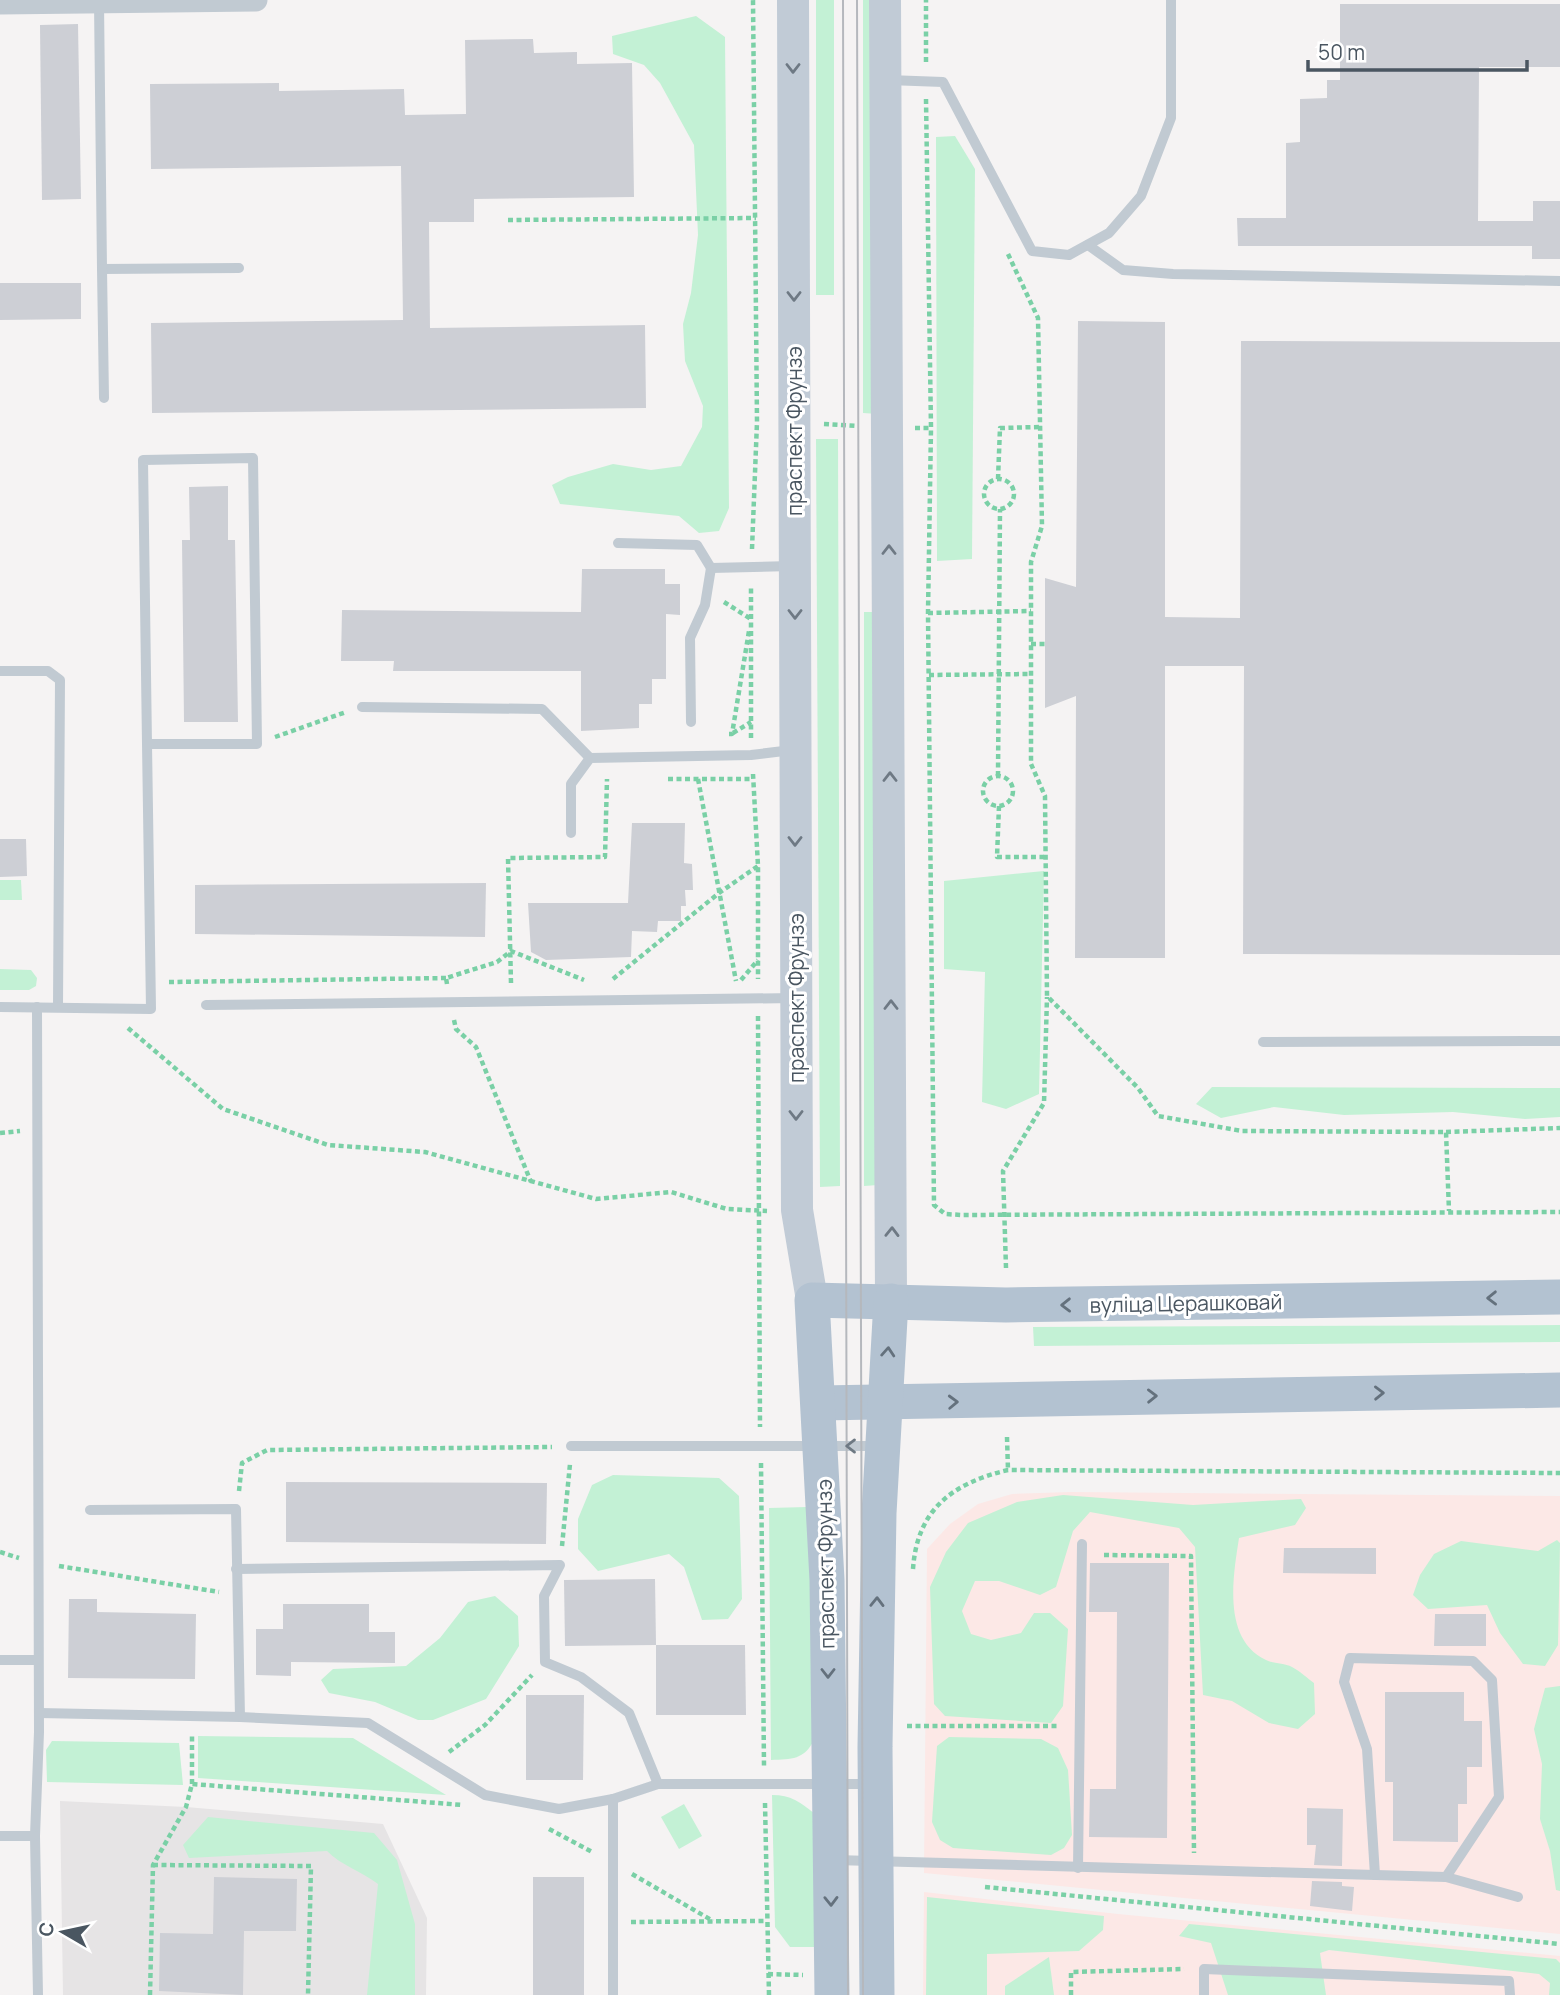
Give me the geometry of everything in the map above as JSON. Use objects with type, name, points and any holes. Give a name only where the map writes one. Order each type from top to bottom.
[{"type":"main road","name":"праспект Фрунзэ","points":[[793,0],[797,1210],[812,1300],[820,1403],[827,1580],[830,1860],[821,1985]]},
{"type":"main road","points":[[877,1995],[875,1784],[880,1446],[891,1301],[885,0]]},
{"type":"main road","name":"вуліца Церашковай","points":[[812,1300],[1006,1306],[1560,1297]]},
{"type":"main road","points":[[820,1403],[885,1404],[1084,1396],[1560,1390]]},
{"type":"street","points":[[0,3],[256,0]]},
{"type":"lane","points":[[885,80],[943,82],[1032,251],[1069,255],[1109,233],[1141,196],[1171,118],[1171,0]]},
{"type":"lane","points":[[99,2],[104,398]]},
{"type":"lane","points":[[1088,245],[1123,270],[1173,274],[1560,281]]},
{"type":"lane","points":[[102,269],[239,268]]},
{"type":"lane","points":[[0,1007],[151,1009],[147,744],[143,460],[253,458],[257,744],[147,744]]},
{"type":"lane","points":[[618,543],[697,545],[711,568],[705,605],[690,638],[691,722]]},
{"type":"lane","points":[[711,568],[795,566]]},
{"type":"lane","points":[[0,671],[48,671],[60,680],[58,1006]]},
{"type":"lane","points":[[362,707],[542,709],[590,758],[751,755],[795,750]]},
{"type":"lane","points":[[571,833],[571,784],[590,758]]},
{"type":"lane","points":[[206,1006],[796,998]]},
{"type":"lane","points":[[37,1007],[36,1563],[39,1713],[35,1836],[38,1995]]},
{"type":"lane","points":[[1264,1042],[1560,1041]]},
{"type":"lane","points":[[571,1446],[880,1446]]},
{"type":"lane","points":[[90,1510],[236,1509],[240,1717]]},
{"type":"lane","points":[[1078,1868],[1082,1544]]},
{"type":"lane","points":[[236,1569],[560,1565],[544,1596],[545,1662],[581,1677],[629,1713],[658,1784]]},
{"type":"lane","points":[[1375,1875],[1367,1749],[1344,1682],[1350,1658],[1473,1661],[1492,1680],[1499,1797],[1446,1877]]},
{"type":"lane","points":[[0,1660],[38,1660]]},
{"type":"lane","points":[[39,1713],[240,1717],[368,1723],[485,1795],[559,1809],[613,1799],[658,1784],[875,1784]]},
{"type":"lane","points":[[613,1799],[613,1995]]},
{"type":"lane","points":[[0,1836],[35,1836]]},
{"type":"lane","points":[[830,1860],[1446,1877],[1518,1896]]},
{"type":"lane","points":[[1204,1995],[1203,1969],[1510,1981],[1510,1995]]},
{"type":"path","points":[[753,0],[757,422],[751,565],[751,755],[758,866],[757,1211],[769,1995]]},
{"type":"path","points":[[926,0],[931,428],[928,613],[934,1205]]},
{"type":"path","points":[[926,97],[934,104]]},
{"type":"path","points":[[508,220],[755,218]]},
{"type":"path","points":[[1004,246],[1038,318],[1042,526],[1031,562],[1031,764],[1045,796],[1047,996],[1044,1103],[1003,1171],[1006,1268]]},
{"type":"path","points":[[757,422],[931,428]]},
{"type":"path","points":[[998,479],[1000,428],[1040,427]]},
{"type":"path","points":[[998,479],[1009,483],[1014,494],[1010,504],[1000,509],[989,505],[984,495],[988,484],[998,479]]},
{"type":"path","points":[[998,776],[1000,509]]},
{"type":"path","points":[[928,613],[1031,611]]},
{"type":"path","points":[[1031,644],[1045,644]]},
{"type":"path","points":[[929,675],[1031,674]]},
{"type":"path","points":[[257,744],[362,707]]},
{"type":"path","points":[[732,734],[751,722]]},
{"type":"path","points":[[998,776],[1006,779],[1013,788],[1011,799],[999,806],[988,802],[983,792],[988,781],[998,776]]},
{"type":"path","points":[[524,985],[511,984],[508,858],[605,857],[605,779],[618,779]]},
{"type":"path","points":[[658,779],[753,779]]},
{"type":"path","points":[[698,779],[737,985]]},
{"type":"path","points":[[999,806],[997,857],[1044,858]]},
{"type":"path","points":[[603,987],[719,893],[758,866]]},
{"type":"path","points":[[511,951],[497,962],[446,978],[456,1029],[476,1047],[531,1182]]},
{"type":"path","points":[[511,951],[591,985],[577,986]]},
{"type":"path","points":[[726,985],[737,985],[758,960]]},
{"type":"path","points":[[1047,996],[1138,1088],[1158,1116],[1242,1130],[1446,1132],[1560,1128]]},
{"type":"path","points":[[105,1007],[223,1109],[328,1145],[425,1152],[596,1199],[671,1192],[727,1209],[757,1211]]},
{"type":"path","points":[[1446,1132],[1449,1211]]},
{"type":"path","points":[[925,1206],[934,1205],[945,1214],[1560,1212]]},
{"type":"path","points":[[1007,1437],[1008,1470]]},
{"type":"path","points":[[236,1509],[242,1463],[267,1450],[571,1446],[560,1565]]},
{"type":"path","points":[[912,1578],[922,1527],[948,1493],[980,1477],[1008,1470],[1560,1473]]},
{"type":"path","points":[[1104,1555],[1191,1556],[1194,1871]]},
{"type":"path","points":[[36,1563],[236,1595]]},
{"type":"path","points":[[434,1764],[485,1725],[545,1662]]},
{"type":"path","points":[[907,1713],[907,1726],[1080,1726]]},
{"type":"path","points":[[150,1995],[153,1865],[186,1807],[192,1784],[192,1728]]},
{"type":"path","points":[[192,1784],[471,1806]]},
{"type":"path","points":[[153,1865],[311,1866],[308,1995]]},
{"type":"path","points":[[973,1885],[1560,1944]]},
{"type":"path","points":[[613,1922],[766,1921]]},
{"type":"path","points":[[1072,1995],[1071,1972],[1203,1969]]},
{"type":"path","points":[[768,1975],[821,1985]]},
{"type":"shaded area","points":[[1071,1492],[1560,1496],[1560,1934],[924,1873],[927,1549],[950,1524],[978,1504],[1012,1494]]},
{"type":"shaded area","points":[[60,1801],[186,1807],[383,1824],[427,1918],[426,1995],[63,1995]]},
{"type":"shaded area","points":[[924,1892],[1118,1914],[1560,1956],[1560,1995],[923,1995]]},
{"type":"green space","points":[[816,0],[834,0],[834,295],[816,295]]},
{"type":"green space","points":[[863,0],[877,0],[878,414],[863,413]]},
{"type":"green space","points":[[696,16],[725,37],[729,508],[719,531],[699,533],[679,516],[560,504],[552,485],[568,477],[613,464],[651,470],[681,466],[702,427],[703,406],[685,361],[683,324],[691,293],[698,235],[694,145],[660,83],[644,65],[613,54],[612,36]]},
{"type":"green space","points":[[955,136],[975,169],[972,559],[937,561],[936,137]]},
{"type":"green space","points":[[816,439],[838,439],[840,1186],[820,1187]]},
{"type":"green space","points":[[864,612],[877,612],[878,1185],[864,1186]]},
{"type":"green space","points":[[1044,871],[1039,1094],[1006,1109],[982,1102],[985,972],[944,969],[944,881]]},
{"type":"green space","points":[[0,880],[21,880],[22,900],[0,900]]},
{"type":"green space","points":[[0,969],[31,970],[37,978],[36,986],[29,990],[0,990]]},
{"type":"green space","points":[[1212,1087],[1560,1088],[1560,1117],[1525,1119],[1453,1112],[1344,1115],[1274,1107],[1221,1118],[1196,1104]]},
{"type":"green space","points":[[1560,1325],[1560,1342],[1034,1346],[1033,1327]]},
{"type":"green space","points":[[613,1475],[719,1478],[739,1496],[742,1599],[728,1619],[702,1620],[684,1567],[669,1554],[598,1571],[578,1549],[578,1519],[592,1485]]},
{"type":"green space","points":[[1063,1495],[1193,1505],[1301,1499],[1306,1508],[1295,1525],[1239,1538],[1234,1571],[1234,1606],[1242,1638],[1252,1650],[1266,1660],[1292,1667],[1314,1683],[1315,1714],[1298,1729],[1269,1723],[1232,1701],[1203,1695],[1195,1547],[1179,1528],[1090,1512],[1073,1531],[1056,1587],[1040,1595],[999,1581],[975,1581],[962,1611],[971,1634],[991,1640],[1021,1633],[1034,1613],[1050,1613],[1068,1629],[1063,1706],[1051,1723],[945,1716],[934,1704],[930,1587],[946,1552],[968,1523],[1017,1502]]},
{"type":"green space","points":[[807,1507],[812,1530],[814,1740],[802,1755],[791,1759],[771,1760],[769,1508]]},
{"type":"green space","points":[[1557,1540],[1560,1543],[1558,1645],[1545,1666],[1523,1664],[1500,1633],[1487,1605],[1428,1609],[1413,1595],[1420,1575],[1434,1554],[1461,1541],[1538,1551]]},
{"type":"green space","points":[[495,1596],[518,1616],[519,1646],[486,1699],[433,1720],[418,1720],[375,1702],[329,1693],[321,1680],[333,1669],[406,1666],[440,1638],[468,1602]]},
{"type":"green space","points":[[1560,1686],[1560,1891],[1556,1890],[1550,1851],[1540,1819],[1542,1764],[1534,1729],[1545,1688]]},
{"type":"green space","points":[[198,1736],[353,1738],[446,1795],[198,1778]]},
{"type":"green space","points":[[949,1737],[1041,1739],[1058,1748],[1068,1770],[1072,1835],[1064,1848],[1051,1855],[953,1848],[940,1840],[932,1822],[937,1746]]},
{"type":"green space","points":[[52,1741],[179,1743],[183,1785],[47,1782],[46,1750]]},
{"type":"green space","points":[[772,1795],[795,1800],[815,1814],[815,1947],[790,1947],[775,1927]]},
{"type":"green space","points":[[684,1804],[702,1836],[679,1849],[661,1817]]},
{"type":"green space","points":[[208,1817],[374,1833],[397,1860],[415,1924],[415,1995],[367,1995],[378,1884],[327,1851],[189,1858],[183,1845]]},
{"type":"green space","points":[[927,1897],[1104,1916],[1103,1930],[1079,1951],[987,1954],[987,1995],[926,1995]]},
{"type":"green space","points":[[1189,1924],[1556,1959],[1560,1963],[1560,1995],[1549,1995],[1550,1983],[1539,1974],[1329,1950],[1320,1953],[1326,1995],[1228,1995],[1211,1943],[1179,1936]]},
{"type":"green space","points":[[1049,1957],[1054,1995],[1005,1995],[1005,1986]]},
{"type":"building","points":[[1340,4],[1560,4],[1560,67],[1479,67],[1478,221],[1533,221],[1533,201],[1560,201],[1560,259],[1532,259],[1532,246],[1238,246],[1237,218],[1286,218],[1286,143],[1300,142],[1300,99],[1327,98],[1327,80],[1340,80]]},
{"type":"building","points":[[78,24],[81,199],[42,200],[40,25]]},
{"type":"building","points":[[533,39],[534,53],[577,52],[577,64],[632,63],[634,197],[474,199],[474,222],[429,222],[430,328],[645,325],[646,408],[152,413],[151,323],[403,320],[401,166],[151,169],[150,84],[279,83],[279,91],[404,89],[405,115],[466,114],[465,40]]},
{"type":"building","points":[[0,283],[81,283],[81,319],[0,320]]},
{"type":"building","points":[[1078,321],[1165,322],[1165,617],[1240,618],[1241,341],[1560,342],[1560,955],[1243,954],[1244,666],[1165,666],[1165,958],[1075,958],[1076,696],[1045,708],[1045,578],[1076,587]]},
{"type":"building","points":[[228,486],[228,540],[235,540],[238,722],[184,722],[182,540],[190,540],[189,487]]},
{"type":"building","points":[[582,569],[665,569],[665,584],[680,584],[680,615],[666,614],[666,679],[652,679],[652,704],[639,704],[639,728],[581,731],[581,671],[393,671],[394,661],[341,661],[342,610],[581,612]]},
{"type":"building","points":[[632,823],[685,823],[684,863],[692,864],[693,890],[685,890],[686,906],[681,906],[681,921],[658,921],[657,932],[632,931],[631,957],[546,960],[531,952],[528,903],[628,903]]},
{"type":"building","points":[[0,839],[26,839],[27,876],[0,877]]},
{"type":"building","points":[[486,883],[485,937],[195,934],[195,885]]},
{"type":"building","points":[[286,1482],[547,1483],[546,1544],[286,1542]]},
{"type":"building","points":[[1284,1548],[1376,1548],[1376,1574],[1283,1573]]},
{"type":"building","points":[[1090,1563],[1169,1563],[1167,1838],[1089,1837],[1090,1789],[1116,1789],[1117,1612],[1089,1612]]},
{"type":"building","points":[[655,1579],[656,1645],[565,1646],[564,1580]]},
{"type":"building","points":[[69,1599],[97,1599],[97,1612],[196,1614],[195,1679],[68,1678]]},
{"type":"building","points":[[283,1604],[369,1604],[369,1632],[395,1632],[395,1663],[291,1662],[291,1676],[256,1675],[256,1629],[283,1629]]},
{"type":"building","points":[[1435,1614],[1486,1614],[1486,1646],[1434,1646]]},
{"type":"building","points":[[656,1645],[745,1645],[746,1715],[656,1715]]},
{"type":"building","points":[[1385,1692],[1464,1692],[1464,1721],[1482,1721],[1482,1767],[1467,1767],[1467,1804],[1458,1804],[1458,1842],[1393,1841],[1393,1782],[1385,1782]]},
{"type":"building","points":[[526,1695],[584,1695],[583,1780],[526,1780]]},
{"type":"building","points":[[1307,1808],[1343,1809],[1342,1866],[1314,1865],[1316,1845],[1307,1845]]},
{"type":"building","points":[[214,1877],[297,1879],[296,1931],[244,1931],[243,1995],[159,1991],[160,1933],[213,1934]]},
{"type":"building","points":[[533,1877],[584,1877],[584,1995],[533,1995]]},
{"type":"building","points":[[1312,1881],[1342,1882],[1342,1886],[1354,1887],[1352,1911],[1310,1906]]},
{"type":"tram line","points":[[843,0],[848,1995]]},
{"type":"tram line","points":[[857,0],[863,1995]]}]
